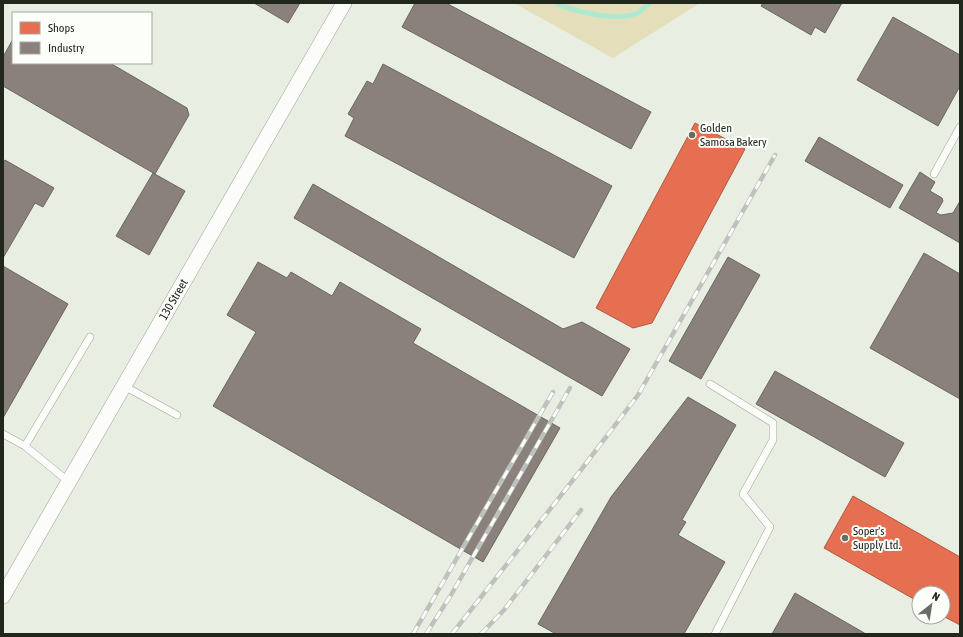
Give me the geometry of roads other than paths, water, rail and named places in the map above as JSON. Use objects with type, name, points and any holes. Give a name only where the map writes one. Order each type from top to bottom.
[{"type":"street","name":"130 Street","points":[[3,596],[344,3]]},
{"type":"lane","points":[[934,174],[960,127]]},
{"type":"lane","points":[[25,446],[90,337]]},
{"type":"lane","points":[[710,384],[773,423],[773,440],[743,494],[770,527],[715,634]]},
{"type":"lane","points":[[124,386],[177,415]]},
{"type":"lane","points":[[3,434],[25,446],[69,482]]},
{"type":"waterway","points":[[556,3],[573,10],[606,16],[627,16],[635,14],[650,3]]},
{"type":"railway","points":[[452,634],[638,395],[775,155]]},
{"type":"railway","points":[[426,634],[451,595],[570,388]]},
{"type":"railway","points":[[413,634],[553,392]]},
{"type":"railway","points":[[481,634],[504,610],[581,510]]},
{"type":"place","name":"Golden Samosa Bakery","points":[[692,135]]},
{"type":"place","name":"Soper's Supply Ltd.","points":[[845,538]]}]
